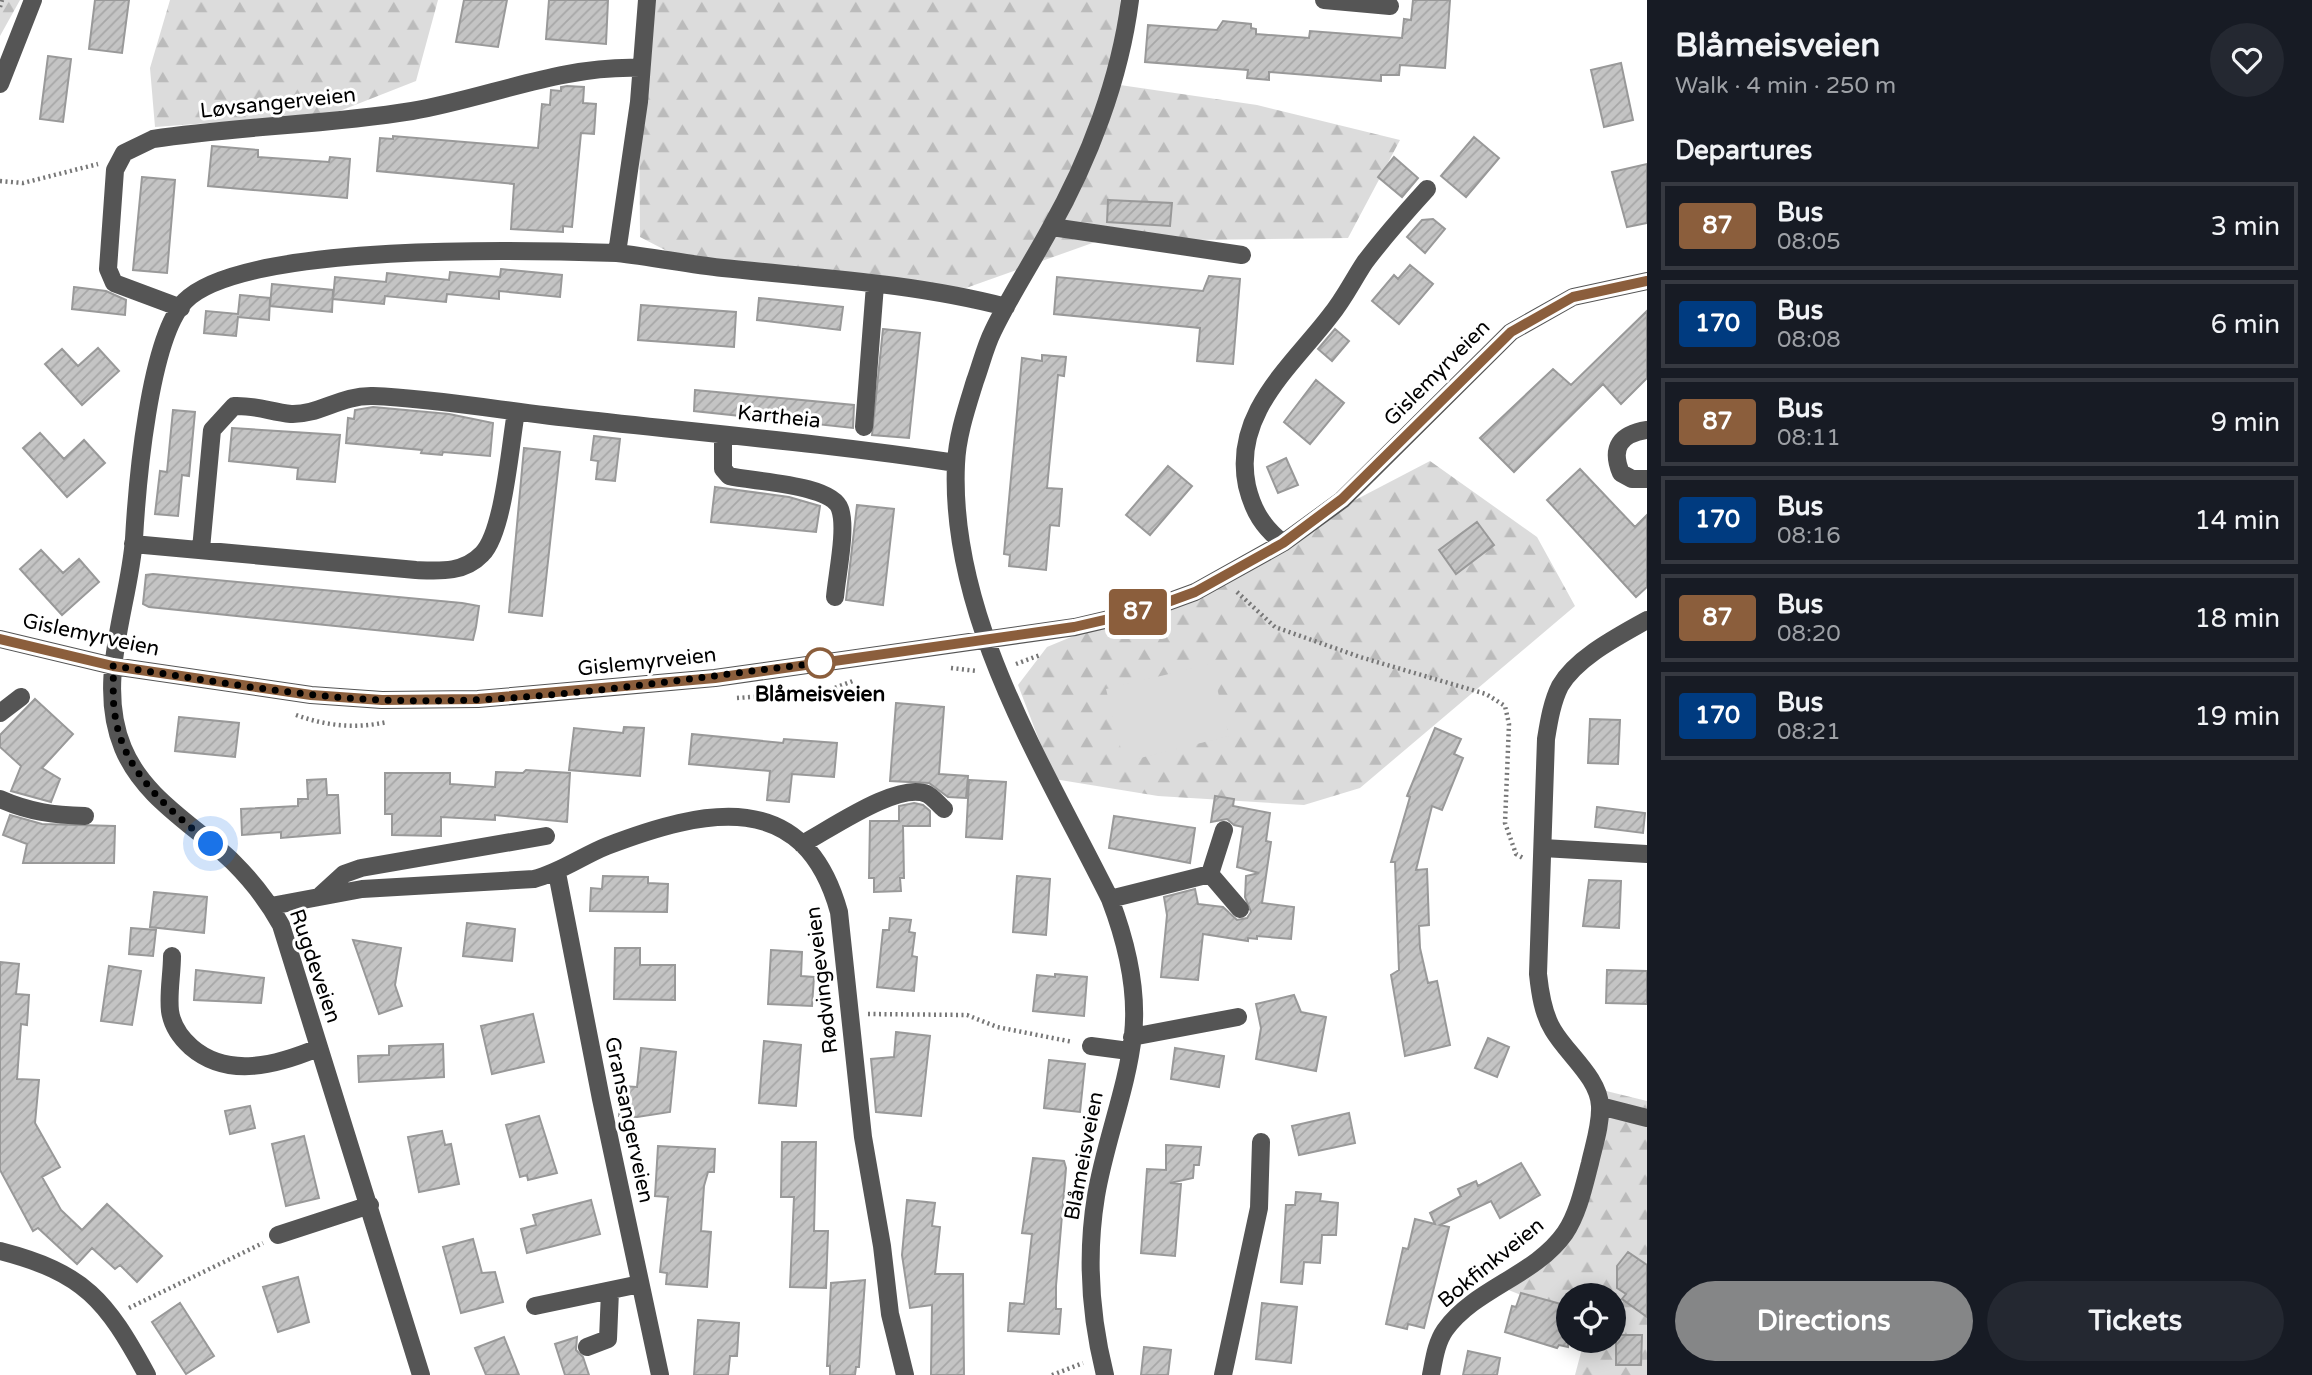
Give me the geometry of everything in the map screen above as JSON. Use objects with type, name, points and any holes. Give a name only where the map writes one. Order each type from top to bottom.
[{"type":"street","points":[[2,72],[33,0]]},
{"type":"street","points":[[617,253],[647,0]]},
{"type":"street","points":[[986,641],[975,607],[965,560],[958,516],[956,463],[980,366],[991,334],[1052,227],[1097,127],[1122,45],[1130,0]]},
{"type":"street","points":[[1325,0],[1390,6]]},
{"type":"street","name":"Løvsangerveien","points":[[115,170],[124,153],[153,138],[386,115],[518,88],[586,70],[640,68]]},
{"type":"street","points":[[115,170],[108,269],[114,283],[181,308]]},
{"type":"street","points":[[1283,543],[1256,515],[1244,470],[1246,443],[1255,415],[1281,374],[1331,315],[1365,263],[1427,189]]},
{"type":"street","points":[[1052,227],[1242,255]]},
{"type":"street","points":[[113,666],[133,544],[152,393],[170,324],[181,308],[204,288],[227,278],[254,270],[359,255],[617,253],[875,285],[977,300],[1006,307]]},
{"type":"street","name":"Gislemyrveien","points":[[0,639],[113,666],[311,695],[382,700],[478,699],[715,678],[1074,627],[1143,611],[1207,586],[1283,543],[1342,499],[1511,332],[1573,297],[1647,281]]},
{"type":"street","points":[[864,427],[875,285]]},
{"type":"street","points":[[201,549],[212,430],[234,406],[254,405],[292,414],[314,411],[349,396],[442,400],[516,412],[723,435]]},
{"type":"street","points":[[133,544],[447,572],[468,565],[484,553],[495,528],[516,412]]},
{"type":"street","points":[[1647,430],[1634,432],[1621,439],[1616,450],[1621,473],[1632,479],[1647,479]]},
{"type":"street","name":"Kartheia","points":[[835,597],[842,520],[837,503],[822,492],[729,476],[723,468],[723,435],[956,463]]},
{"type":"street","points":[[1647,620],[1598,650],[1577,667],[1561,685],[1551,709],[1546,739],[1537,945],[1541,1000],[1551,1027],[1566,1052],[1597,1088],[1600,1106],[1647,1118]]},
{"type":"street","name":"Blåmeisveien","points":[[986,641],[1110,899],[1118,920],[1132,984],[1131,1044],[1096,1195],[1091,1232],[1089,1272],[1105,1375]]},
{"type":"street","name":"Rugdeveien","points":[[113,666],[114,715],[123,748],[135,768],[169,809],[232,861],[271,906],[288,945],[421,1375]]},
{"type":"street","points":[[0,713],[21,697]]},
{"type":"street","points":[[802,844],[888,797],[908,792],[927,794],[944,809]]},
{"type":"street","points":[[0,799],[25,810],[85,816]]},
{"type":"street","name":"Rødvingeveien","points":[[271,906],[321,895],[401,885],[534,879],[557,873],[605,847],[662,827],[709,816],[753,819],[791,834],[816,857],[831,882],[839,912],[852,1013],[863,1137],[882,1246],[890,1314],[905,1375]]},
{"type":"street","points":[[1210,874],[1224,830]]},
{"type":"street","points":[[321,895],[344,874],[361,868],[546,836]]},
{"type":"street","points":[[1543,848],[1647,854]]},
{"type":"street","name":"Gransangerveien","points":[[557,873],[660,1375]]},
{"type":"street","points":[[1110,899],[1210,874]]},
{"type":"street","points":[[1210,874],[1240,909]]},
{"type":"street","name":"Rugdeveien","points":[[172,957],[170,1010],[174,1026],[187,1043],[205,1059],[249,1067],[272,1064],[318,1048]]},
{"type":"street","points":[[1091,1046],[1131,1044],[1238,1017]]},
{"type":"street","name":"Bokfinkveien","points":[[1431,1375],[1437,1348],[1455,1319],[1535,1261],[1565,1233],[1588,1171],[1600,1106]]},
{"type":"street","points":[[1223,1375],[1257,1220],[1261,1142]]},
{"type":"street","points":[[278,1235],[370,1205]]},
{"type":"street","points":[[0,1251],[49,1266],[92,1291],[113,1316],[147,1375]]},
{"type":"street","points":[[535,1306],[640,1284]]},
{"type":"street","points":[[587,1347],[608,1339],[610,1291]]},
{"type":"path","points":[[0,7],[2,0]]},
{"type":"path","points":[[0,181],[23,183],[96,164],[115,170]]},
{"type":"path","points":[[1226,597],[1248,585]]},
{"type":"path","points":[[1236,592],[1275,626],[1360,657],[1486,694],[1505,706],[1509,724],[1505,823],[1516,854],[1542,869]]},
{"type":"path","points":[[943,668],[999,671],[1049,652]]},
{"type":"path","points":[[734,698],[824,692],[859,678]]},
{"type":"path","points":[[282,710],[321,724],[365,727],[398,720]]},
{"type":"path","points":[[852,1013],[967,1015],[997,1027],[1091,1046]]},
{"type":"path","points":[[113,1316],[278,1235]]},
{"type":"path","points":[[1052,1375],[1101,1356]]},
{"type":"green space","points":[[0,0],[20,0],[0,36]]},
{"type":"green space","points":[[170,0],[438,0],[416,81],[332,114],[155,127],[150,68]]},
{"type":"green space","points":[[647,0],[1120,0],[1120,85],[1257,105],[1400,140],[1348,238],[1098,241],[966,288],[831,279],[690,263],[640,237],[639,94]]},
{"type":"green space","points":[[1430,461],[1537,537],[1575,606],[1360,788],[1304,805],[1158,796],[1054,779],[1018,685],[1047,647],[1177,593]]},
{"type":"green space","points":[[1211,664],[1229,736],[1124,762],[1106,689]]},
{"type":"green space","points":[[1594,1088],[1647,1101],[1647,1375],[1575,1375],[1581,1353],[1626,1353],[1626,1283],[1556,1283],[1556,1309],[1506,1289],[1551,1238],[1597,1172]]},
{"type":"building","points":[[95,0],[129,0],[122,53],[89,49]]},
{"type":"building","points":[[464,0],[507,0],[498,47],[456,42]]},
{"type":"building","points":[[549,0],[608,0],[606,44],[546,39]]},
{"type":"building","points":[[1413,0],[1450,0],[1445,68],[1400,65],[1399,75],[1381,75],[1381,81],[1269,72],[1269,80],[1247,78],[1248,70],[1145,62],[1148,25],[1217,30],[1223,21],[1251,24],[1251,28],[1256,29],[1256,34],[1309,38],[1310,31],[1402,38],[1404,19],[1411,20]]},
{"type":"building","points":[[48,56],[71,59],[63,122],[40,119]]},
{"type":"building","points":[[1621,63],[1633,120],[1604,127],[1591,70]]},
{"type":"building","points":[[561,87],[584,87],[583,103],[596,104],[594,134],[581,133],[572,227],[563,226],[563,232],[511,229],[514,184],[377,171],[380,138],[393,139],[393,136],[538,148],[542,104],[550,105],[551,90],[561,91]]},
{"type":"building","points":[[1474,137],[1499,158],[1466,197],[1441,176]]},
{"type":"building","points":[[212,146],[258,150],[258,157],[329,162],[330,157],[350,159],[347,198],[208,186]]},
{"type":"building","points":[[1394,157],[1418,178],[1402,197],[1378,177]]},
{"type":"building","points":[[1647,164],[1647,223],[1627,227],[1612,172]]},
{"type":"building","points":[[142,177],[175,180],[167,273],[133,270]]},
{"type":"building","points":[[1108,200],[1172,203],[1170,226],[1107,222]]},
{"type":"building","points":[[1433,219],[1445,229],[1425,253],[1407,237],[1422,220]]},
{"type":"building","points":[[1410,265],[1433,284],[1399,324],[1372,301],[1394,275],[1398,279]]},
{"type":"building","points":[[501,269],[562,275],[560,297],[499,291],[499,299],[447,294],[446,302],[385,296],[384,304],[333,299],[335,277],[386,282],[387,273],[449,280],[450,272],[500,277]]},
{"type":"building","points":[[1209,276],[1240,279],[1233,364],[1197,361],[1200,328],[1054,314],[1057,277],[1203,291]]},
{"type":"building","points":[[272,284],[333,290],[332,312],[270,306]]},
{"type":"building","points":[[74,287],[106,291],[126,300],[125,315],[72,309]]},
{"type":"building","points":[[240,295],[270,298],[269,320],[238,317],[236,336],[204,333],[206,311],[238,314]]},
{"type":"building","points":[[759,298],[843,307],[840,330],[757,320]]},
{"type":"building","points":[[641,305],[736,312],[734,347],[638,340]]},
{"type":"building","points":[[1647,311],[1647,378],[1621,404],[1603,384],[1514,472],[1480,438],[1553,369],[1571,385]]},
{"type":"building","points":[[883,329],[920,333],[909,438],[872,435]]},
{"type":"building","points":[[1335,329],[1349,341],[1332,361],[1318,349]]},
{"type":"building","points":[[98,348],[119,371],[82,405],[45,364],[62,349],[78,366]]},
{"type":"building","points":[[1042,355],[1066,357],[1064,376],[1058,375],[1047,488],[1062,489],[1059,526],[1050,525],[1046,570],[1009,566],[1010,555],[1004,554],[1022,358],[1042,361]]},
{"type":"building","points":[[1316,380],[1344,403],[1310,444],[1284,422]]},
{"type":"building","points":[[695,390],[854,405],[853,428],[694,411]]},
{"type":"building","points":[[373,407],[449,414],[493,423],[490,456],[443,452],[442,455],[421,453],[422,450],[346,443],[348,418],[354,419],[355,410]]},
{"type":"building","points":[[173,410],[195,412],[189,476],[182,475],[178,516],[155,514],[160,471],[167,472]]},
{"type":"building","points":[[232,428],[340,435],[335,482],[297,479],[298,468],[229,461]]},
{"type":"building","points":[[40,433],[64,459],[84,440],[105,463],[67,497],[23,448]]},
{"type":"building","points":[[594,436],[620,439],[615,481],[596,479],[598,461],[591,460]]},
{"type":"building","points":[[524,448],[560,452],[542,616],[509,612]]},
{"type":"building","points":[[1286,458],[1298,485],[1278,493],[1267,467]]},
{"type":"building","points":[[1168,466],[1192,486],[1150,535],[1126,515]]},
{"type":"building","points":[[1580,469],[1635,527],[1647,515],[1647,587],[1636,597],[1547,500]]},
{"type":"building","points":[[715,487],[789,497],[820,506],[816,532],[711,522]]},
{"type":"building","points":[[857,505],[894,509],[883,605],[846,600]]},
{"type":"building","points":[[1477,522],[1494,545],[1456,574],[1439,550]]},
{"type":"building","points":[[41,550],[63,573],[79,559],[99,582],[62,615],[20,569]]},
{"type":"building","points":[[146,575],[479,606],[473,640],[149,607],[143,604]]},
{"type":"building","points":[[35,699],[73,734],[42,768],[60,779],[51,802],[11,791],[21,766],[0,747],[0,735]]},
{"type":"building","points":[[896,703],[944,707],[939,774],[968,776],[966,798],[948,797],[929,783],[890,781]]},
{"type":"building","points":[[179,717],[239,723],[235,757],[175,751]]},
{"type":"building","points":[[1590,719],[1620,720],[1618,764],[1588,763]]},
{"type":"building","points":[[624,727],[644,728],[640,776],[569,770],[574,728],[623,733]]},
{"type":"building","points":[[1435,728],[1461,739],[1454,754],[1463,758],[1442,810],[1432,806],[1416,870],[1427,869],[1429,925],[1419,926],[1420,948],[1428,983],[1437,981],[1450,1045],[1405,1056],[1391,975],[1399,970],[1395,862],[1391,862],[1410,797],[1407,796]]},
{"type":"building","points":[[692,734],[783,743],[784,739],[837,743],[834,777],[792,774],[789,802],[767,800],[770,771],[689,764]]},
{"type":"building","points":[[526,770],[570,773],[567,822],[495,815],[495,820],[441,817],[441,836],[392,835],[392,814],[385,814],[385,773],[450,773],[450,784],[495,787],[496,772],[523,773]]},
{"type":"building","points":[[326,779],[327,795],[338,795],[340,833],[281,838],[281,832],[242,835],[241,809],[298,806],[298,799],[308,799],[307,780]]},
{"type":"building","points":[[969,780],[1006,782],[1002,839],[966,837]]},
{"type":"building","points":[[1215,796],[1234,799],[1233,806],[1270,813],[1266,841],[1271,842],[1262,903],[1294,907],[1291,939],[1257,936],[1257,939],[1248,938],[1248,941],[1203,934],[1198,980],[1161,977],[1167,915],[1164,897],[1195,889],[1198,904],[1223,907],[1237,920],[1247,918],[1251,912],[1245,897],[1246,876],[1259,873],[1237,867],[1243,827],[1234,825],[1227,819],[1211,822]]},
{"type":"building","points":[[914,803],[923,805],[930,811],[930,826],[903,826],[904,878],[900,878],[901,891],[874,892],[874,878],[869,878],[870,821],[899,821],[899,806]]},
{"type":"building","points":[[1597,807],[1645,813],[1643,833],[1595,827]]},
{"type":"building","points":[[10,815],[42,824],[115,826],[114,863],[23,863],[27,844],[3,835]]},
{"type":"building","points":[[1114,816],[1195,828],[1190,863],[1109,848]]},
{"type":"building","points":[[603,876],[648,877],[648,883],[668,884],[667,912],[590,911],[591,888],[602,889]]},
{"type":"building","points":[[1017,876],[1050,879],[1046,935],[1013,932]]},
{"type":"building","points":[[1589,880],[1621,881],[1619,928],[1583,926]]},
{"type":"building","points":[[154,892],[207,897],[204,933],[150,927]]},
{"type":"building","points":[[890,918],[911,920],[909,932],[915,933],[912,956],[917,957],[914,991],[877,987],[883,930],[889,930]]},
{"type":"building","points":[[467,923],[515,929],[512,961],[463,956]]},
{"type":"building","points":[[131,928],[156,930],[153,956],[129,954]]},
{"type":"building","points":[[353,940],[401,948],[395,985],[402,1006],[379,1014]]},
{"type":"building","points":[[615,948],[640,948],[640,965],[675,965],[675,1000],[614,999]]},
{"type":"building","points":[[771,950],[802,952],[801,976],[814,977],[812,1006],[768,1004]]},
{"type":"building","points":[[0,962],[19,964],[16,994],[29,995],[27,1025],[21,1024],[17,1079],[39,1080],[35,1123],[60,1167],[42,1177],[61,1210],[82,1230],[107,1204],[162,1256],[137,1282],[120,1265],[115,1269],[92,1248],[77,1264],[38,1228],[33,1231],[0,1170]]},
{"type":"building","points":[[109,966],[141,971],[132,1025],[101,1021]]},
{"type":"building","points":[[196,970],[264,978],[261,1003],[194,1000]]},
{"type":"building","points":[[1607,970],[1647,971],[1647,1004],[1606,1003]]},
{"type":"building","points":[[1055,974],[1087,977],[1084,1016],[1033,1011],[1037,975],[1055,977]]},
{"type":"building","points":[[1294,995],[1301,1012],[1326,1017],[1316,1071],[1256,1059],[1261,1028],[1256,1004]]},
{"type":"building","points":[[533,1014],[544,1062],[492,1074],[481,1026]]},
{"type":"building","points":[[896,1032],[930,1036],[921,1116],[876,1112],[871,1059],[894,1057]]},
{"type":"building","points":[[1488,1038],[1509,1047],[1497,1077],[1475,1068]]},
{"type":"building","points":[[764,1041],[801,1045],[796,1106],[759,1103]]},
{"type":"building","points":[[443,1044],[444,1077],[359,1082],[358,1056],[389,1055],[389,1046]]},
{"type":"building","points":[[641,1048],[676,1052],[670,1112],[637,1117],[619,1116],[622,1086],[637,1087]]},
{"type":"building","points":[[1175,1048],[1224,1056],[1219,1087],[1171,1079]]},
{"type":"building","points":[[1049,1060],[1085,1064],[1080,1112],[1044,1108]]},
{"type":"building","points":[[250,1106],[255,1128],[230,1134],[225,1111]]},
{"type":"building","points":[[1349,1113],[1355,1143],[1299,1155],[1292,1126]]},
{"type":"building","points":[[539,1116],[557,1173],[528,1180],[527,1175],[520,1177],[506,1125]]},
{"type":"building","points":[[442,1131],[445,1145],[451,1144],[459,1184],[419,1192],[408,1137]]},
{"type":"building","points":[[304,1136],[319,1198],[286,1206],[272,1144]]},
{"type":"building","points":[[782,1142],[816,1142],[814,1231],[828,1231],[826,1288],[790,1287],[794,1197],[781,1197]]},
{"type":"building","points":[[1166,1145],[1201,1147],[1199,1165],[1194,1165],[1193,1178],[1170,1183],[1181,1184],[1175,1256],[1141,1253],[1147,1169],[1166,1170]]},
{"type":"building","points":[[658,1146],[715,1149],[714,1172],[708,1172],[704,1186],[701,1231],[711,1232],[707,1287],[666,1284],[667,1273],[660,1272],[668,1197],[655,1196]]},
{"type":"building","points":[[1033,1158],[1064,1161],[1066,1168],[1056,1286],[1056,1309],[1061,1309],[1059,1334],[1008,1331],[1010,1303],[1024,1304],[1032,1234],[1022,1233]]},
{"type":"building","points":[[1521,1163],[1540,1195],[1500,1218],[1491,1201],[1440,1225],[1449,1227],[1424,1328],[1408,1324],[1407,1329],[1386,1324],[1403,1248],[1408,1249],[1415,1219],[1435,1224],[1430,1213],[1461,1196],[1458,1189],[1476,1181],[1478,1186]]},
{"type":"building","points":[[1296,1192],[1321,1194],[1320,1201],[1338,1203],[1336,1235],[1322,1235],[1320,1263],[1304,1262],[1302,1284],[1281,1282],[1286,1205],[1295,1205]]},
{"type":"building","points":[[591,1200],[600,1234],[527,1253],[521,1229],[536,1225],[533,1215]]},
{"type":"building","points":[[907,1200],[935,1203],[932,1226],[940,1227],[935,1274],[963,1274],[964,1375],[931,1375],[932,1305],[910,1308],[902,1255]]},
{"type":"building","points":[[473,1239],[482,1273],[495,1272],[503,1302],[461,1313],[443,1247]]},
{"type":"building","points":[[1628,1252],[1647,1265],[1647,1317],[1626,1302],[1626,1283],[1617,1283],[1617,1266]]},
{"type":"building","points":[[298,1277],[309,1322],[278,1332],[263,1287]]},
{"type":"building","points":[[865,1280],[859,1367],[856,1367],[855,1375],[830,1375],[830,1366],[827,1366],[831,1283]]},
{"type":"building","points":[[1521,1293],[1556,1303],[1556,1348],[1505,1332],[1512,1306],[1516,1307]]},
{"type":"building","points":[[180,1303],[214,1356],[186,1374],[152,1322]]},
{"type":"building","points":[[1262,1303],[1297,1307],[1291,1363],[1256,1359]]},
{"type":"building","points":[[698,1320],[739,1323],[737,1356],[730,1356],[728,1375],[694,1375]]},
{"type":"building","points":[[1626,1335],[1642,1335],[1641,1365],[1616,1365],[1616,1353],[1626,1353]]},
{"type":"building","points":[[504,1337],[519,1375],[486,1375],[475,1348]]},
{"type":"building","points":[[577,1337],[576,1350],[583,1357],[589,1375],[565,1375],[555,1344]]},
{"type":"building","points":[[1144,1347],[1171,1350],[1168,1375],[1141,1375]]},
{"type":"building","points":[[1468,1351],[1500,1358],[1497,1375],[1463,1375]]},
{"type":"bus line","name":"87","points":[[0,639],[48,648],[113,666],[311,695],[382,700],[478,699],[549,695],[715,678],[1074,627],[1143,611],[1195,592],[1283,543],[1342,499],[1511,332],[1553,305],[1573,297],[1647,281]]},
{"type":"place","name":"Blåmeisveien","points":[[820,663]]},
{"type":"route","points":[[211,844],[169,809],[150,789],[123,748],[114,715],[113,666],[311,695],[382,700],[549,695],[715,678],[820,663]]}]
